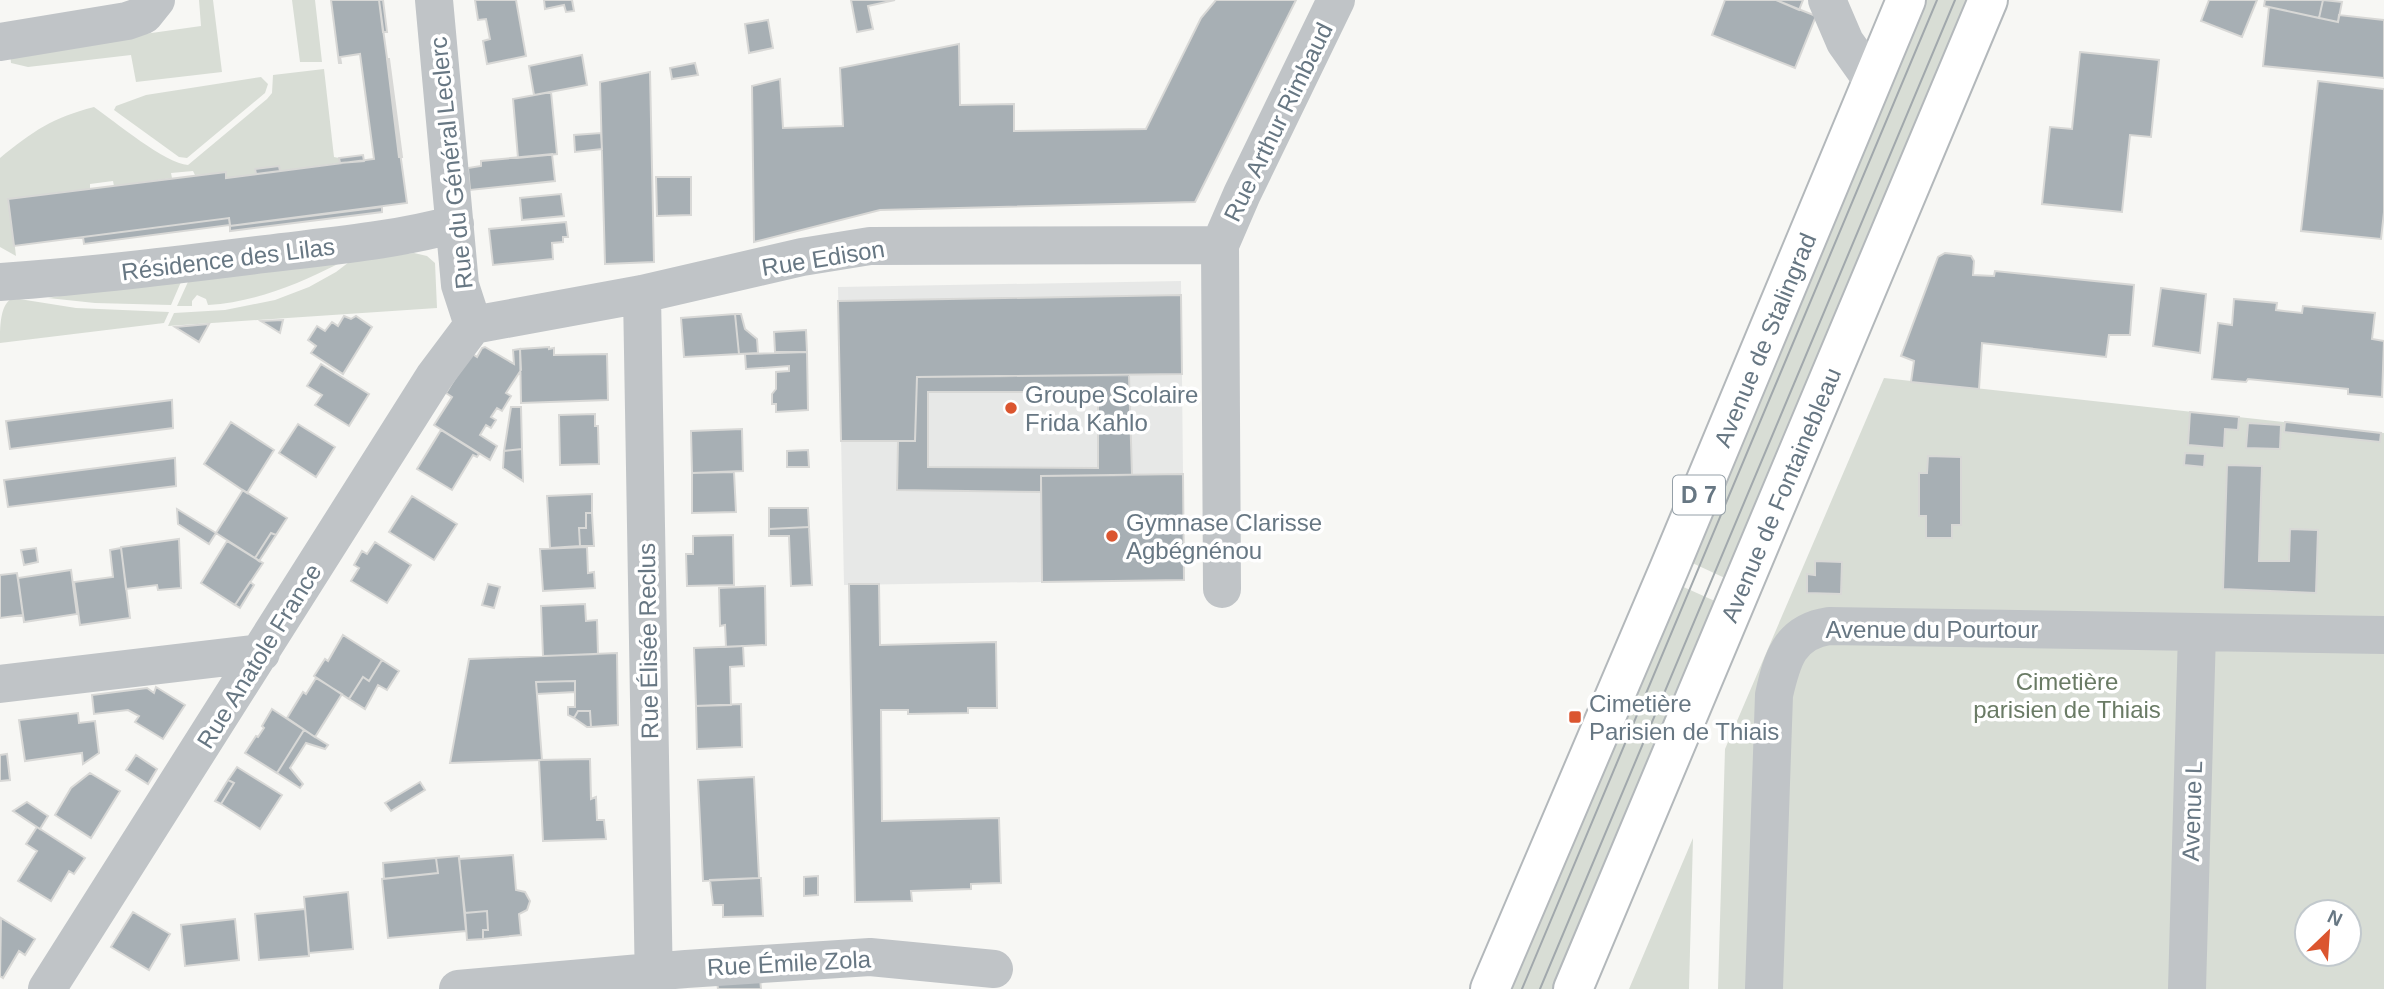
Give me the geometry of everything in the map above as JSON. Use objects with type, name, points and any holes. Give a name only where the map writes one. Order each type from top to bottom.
[{"type":"main road","name":"Avenue de Stalingrad","points":[[1490,989],[1647,615],[1669,569],[1906,0]]},
{"type":"main road","name":"Avenue de Fontainebleau","points":[[1573,989],[1988,0]]},
{"type":"street","points":[[0,42],[127,21],[144,15],[156,0]]},
{"type":"street","name":"Rue du Général Leclerc","points":[[434,0],[460,285],[473,325]]},
{"type":"street","name":"Rue Arthur Rimbaud","points":[[1220,245],[1336,0]]},
{"type":"street","points":[[1827,0],[1845,42],[1872,80]]},
{"type":"street","name":"Résidence des Lilas","points":[[0,282],[84,276],[412,236],[455,224]]},
{"type":"street","points":[[1220,245],[1222,589]]},
{"type":"street","name":"Rue Edison","points":[[473,325],[642,294],[802,257],[870,246],[1220,245]]},
{"type":"street","name":"Rue Élisée Reclus","points":[[642,294],[654,980]]},
{"type":"street","name":"Rue Anatole France","points":[[47,989],[434,377],[473,325]]},
{"type":"street","name":"Avenue du Pourtour","points":[[1764,989],[1774,695],[1783,661],[1798,637],[1816,628],[1829,626],[2384,635]]},
{"type":"street","name":"Avenue L","points":[[2187,989],[2197,632]]},
{"type":"street","points":[[0,684],[261,653]]},
{"type":"street","name":"Rue Émile Zola","points":[[458,989],[654,980],[870,957],[994,969]]},
{"type":"shaded area","name":"Groupe Scolaire Frida Kahlo","points":[[1181,281],[1183,474],[1041,476],[1042,582],[844,585],[838,287]]},
{"type":"green space","points":[[199,0],[213,0],[222,72],[136,82],[131,55],[28,67],[11,63],[10,53],[201,26]]},
{"type":"green space","points":[[292,0],[315,0],[322,62],[300,62]]},
{"type":"green space","points":[[1923,0],[1971,0],[1727,579],[1688,561]]},
{"type":"green space","points":[[324,69],[334,157],[339,158],[340,163],[280,171],[278,166],[255,169],[256,174],[226,178],[225,172],[195,175],[193,171],[171,173],[172,178],[114,186],[113,181],[90,184],[90,189],[9,199],[16,256],[0,247],[0,158],[44,126],[94,107],[154,150],[178,163],[188,165],[267,99],[272,93],[273,75]]},
{"type":"green space","points":[[261,77],[268,84],[265,93],[187,158],[179,157],[114,110],[116,106],[146,95]]},
{"type":"green space","points":[[414,253],[427,256],[435,263],[437,308],[168,326],[174,313],[225,310],[275,300],[309,287],[353,259]]},
{"type":"green space","points":[[338,264],[307,279],[259,296],[208,305],[206,299],[197,295],[192,306],[177,306],[192,273]]},
{"type":"green space","points":[[184,275],[171,305],[95,303],[48,298]]},
{"type":"green space","points":[[13,298],[76,308],[169,312],[164,323],[0,343],[3,310]]},
{"type":"green space","name":"Cimetière parisien de Thiais","points":[[1884,378],[2384,433],[2384,989],[1718,989],[1725,749]]},
{"type":"green space","points":[[1679,585],[1717,602],[1555,989],[1509,989]]},
{"type":"green space","points":[[1693,838],[1689,989],[1629,989]]},
{"type":"building","points":[[331,0],[379,0],[407,203],[230,226],[229,218],[14,246],[8,199],[226,172],[226,178],[374,159],[360,54],[340,57],[339,63]]},
{"type":"building","points":[[379,0],[383,0],[387,32],[383,32]]},
{"type":"building","points":[[475,0],[516,0],[526,56],[487,64],[483,41],[490,39],[486,19],[478,20]]},
{"type":"building","points":[[544,0],[572,0],[574,11],[566,12],[564,5],[545,9]]},
{"type":"building","points":[[851,0],[895,0],[868,6],[873,29],[857,32]]},
{"type":"building","points":[[1216,0],[1296,0],[1195,202],[880,210],[754,242],[752,86],[780,79],[783,128],[843,126],[840,68],[959,44],[960,105],[1014,104],[1014,131],[1146,129],[1201,18]]},
{"type":"building","points":[[1725,0],[1776,0],[1816,16],[1795,68],[1712,35]]},
{"type":"building","points":[[1776,0],[1803,0],[1799,10]]},
{"type":"building","points":[[2209,0],[2257,0],[2242,37],[2201,21]]},
{"type":"building","points":[[2265,0],[2323,0],[2319,18],[2264,6]]},
{"type":"building","points":[[2323,0],[2342,2],[2338,22],[2319,18]]},
{"type":"building","points":[[2269,7],[2338,22],[2339,15],[2384,20],[2384,78],[2263,66]]},
{"type":"building","points":[[768,20],[773,48],[749,53],[745,24]]},
{"type":"building","points":[[2080,52],[2159,60],[2151,137],[2130,135],[2122,212],[2042,204],[2050,127],[2072,129]]},
{"type":"building","points":[[582,55],[587,85],[534,95],[529,66]]},
{"type":"building","points":[[389,59],[402,157],[399,157]]},
{"type":"building","points":[[695,63],[698,75],[672,79],[670,68]]},
{"type":"building","points":[[650,72],[654,262],[605,264],[600,82]]},
{"type":"building","points":[[2318,81],[2384,89],[2384,212],[2381,239],[2301,231]]},
{"type":"building","points":[[551,92],[557,154],[518,158],[513,99]]},
{"type":"building","points":[[601,133],[602,149],[575,152],[574,135]]},
{"type":"building","points":[[552,154],[555,181],[470,190],[468,168],[481,166],[481,161]]},
{"type":"building","points":[[363,155],[364,161],[340,163],[339,158]]},
{"type":"building","points":[[279,166],[280,171],[256,174],[255,169]]},
{"type":"building","points":[[656,177],[691,177],[691,215],[657,216]]},
{"type":"building","points":[[561,194],[564,216],[522,220],[520,198]]},
{"type":"building","points":[[382,207],[382,212],[230,231],[230,226]]},
{"type":"building","points":[[229,218],[230,225],[84,244],[83,237]]},
{"type":"building","points":[[566,222],[568,237],[563,237],[563,242],[552,243],[553,259],[493,265],[489,229]]},
{"type":"building","points":[[1945,253],[1971,256],[1974,261],[1973,275],[1994,276],[1995,271],[2134,285],[2130,335],[2109,335],[2106,357],[1982,343],[1979,389],[1911,382],[1914,361],[1901,356],[1938,257]]},
{"type":"building","points":[[2161,288],[2206,294],[2200,353],[2153,346]]},
{"type":"building","points":[[1181,295],[1182,374],[917,377],[915,441],[841,441],[838,301]]},
{"type":"building","points":[[2234,299],[2277,303],[2276,310],[2302,313],[2303,306],[2375,313],[2372,339],[2384,341],[2382,397],[2348,394],[2348,389],[2248,379],[2246,382],[2212,379],[2218,323],[2232,325]]},
{"type":"building","points":[[735,314],[739,354],[684,357],[681,318]]},
{"type":"building","points":[[735,314],[741,314],[745,329],[757,339],[758,353],[739,354]]},
{"type":"building","points":[[344,316],[351,319],[356,316],[372,327],[343,374],[311,353],[316,346],[308,340],[317,326],[325,331],[332,322],[338,326]]},
{"type":"building","points":[[283,320],[280,333],[261,321]]},
{"type":"building","points":[[209,324],[199,342],[175,327]]},
{"type":"building","points":[[806,330],[807,352],[775,352],[774,332]]},
{"type":"building","points":[[485,347],[514,364],[513,350],[520,349],[521,370],[506,393],[511,396],[502,411],[497,408],[491,417],[496,420],[491,428],[486,425],[480,435],[497,446],[490,460],[434,425],[452,397],[446,393],[471,353],[477,357]]},
{"type":"building","points":[[554,348],[554,355],[607,354],[608,400],[521,403],[520,349]]},
{"type":"building","points":[[807,352],[808,410],[776,412],[776,404],[772,404],[772,394],[776,389],[776,372],[789,371],[789,366],[746,369],[745,354]]},
{"type":"building","points":[[321,364],[369,394],[349,426],[315,405],[322,395],[307,386]]},
{"type":"building","points":[[1129,375],[1132,475],[1041,476],[1041,492],[897,490],[898,441],[915,441],[917,377]],"holes":[[[928,392],[1098,392],[1098,468],[928,467]]]},
{"type":"building","points":[[172,400],[173,428],[10,449],[6,421]]},
{"type":"building","points":[[511,407],[521,407],[522,449],[504,451]]},
{"type":"building","points":[[2190,412],[2239,417],[2238,430],[2225,429],[2224,448],[2188,445]]},
{"type":"building","points":[[595,414],[599,464],[560,465],[559,415]]},
{"type":"building","points":[[231,422],[274,450],[247,493],[204,464]]},
{"type":"building","points":[[2285,422],[2381,433],[2380,442],[2284,432]]},
{"type":"building","points":[[2248,423],[2281,425],[2280,449],[2246,448]]},
{"type":"building","points":[[298,424],[335,447],[316,477],[279,453]]},
{"type":"building","points":[[742,429],[743,471],[692,473],[691,431]]},
{"type":"building","points":[[441,430],[479,454],[477,457],[473,455],[452,490],[417,469]]},
{"type":"building","points":[[522,449],[523,481],[503,468],[504,451]]},
{"type":"building","points":[[808,450],[809,467],[787,467],[787,451]]},
{"type":"building","points":[[2185,453],[2205,454],[2204,467],[2184,465]]},
{"type":"building","points":[[1928,456],[1961,457],[1961,525],[1952,525],[1952,538],[1926,538],[1926,516],[1919,516],[1919,473],[1927,473]]},
{"type":"building","points":[[175,458],[176,486],[8,507],[4,480]]},
{"type":"building","points":[[2227,465],[2262,466],[2259,561],[2289,561],[2290,529],[2318,530],[2316,593],[2223,589]]},
{"type":"building","points":[[734,472],[736,512],[692,513],[692,473]]},
{"type":"building","name":"Gymnase Clarisse Agbégnénou","points":[[1183,474],[1184,580],[1042,582],[1041,476]]},
{"type":"building","points":[[243,490],[287,518],[276,535],[271,533],[255,558],[216,533]]},
{"type":"building","points":[[592,494],[592,513],[586,513],[586,528],[579,528],[580,546],[550,548],[547,496]]},
{"type":"building","points":[[412,496],[457,524],[434,560],[389,532]]},
{"type":"building","points":[[769,508],[808,508],[809,527],[769,529]]},
{"type":"building","points":[[177,509],[216,533],[209,544],[178,524]]},
{"type":"building","points":[[586,513],[592,513],[594,546],[580,546],[579,528],[586,528]]},
{"type":"building","points":[[809,527],[812,585],[791,586],[789,536],[769,536],[769,529]]},
{"type":"building","points":[[271,533],[276,535],[259,561],[255,558]]},
{"type":"building","points":[[733,535],[734,585],[687,586],[686,554],[693,554],[693,536]]},
{"type":"building","points":[[179,539],[181,588],[158,590],[157,585],[126,589],[121,547]]},
{"type":"building","points":[[227,541],[263,563],[235,605],[201,583]]},
{"type":"building","points":[[375,542],[411,565],[387,603],[351,581],[359,568],[354,565],[362,551],[367,554]]},
{"type":"building","points":[[587,547],[588,573],[594,572],[595,588],[543,591],[540,549]]},
{"type":"building","points":[[36,548],[38,562],[24,565],[21,550]]},
{"type":"building","points":[[121,548],[130,618],[80,625],[74,582],[113,577],[110,550]]},
{"type":"building","points":[[1815,561],[1842,562],[1841,594],[1807,593],[1807,574],[1815,575]]},
{"type":"building","points":[[71,570],[77,614],[24,622],[18,578]]},
{"type":"building","points":[[17,573],[23,615],[0,618],[0,575]]},
{"type":"building","points":[[250,582],[254,585],[240,608],[235,605]]},
{"type":"building","points":[[488,584],[500,587],[494,608],[482,605]]},
{"type":"building","points":[[849,584],[879,584],[880,645],[996,642],[997,708],[968,708],[968,713],[908,714],[908,710],[881,710],[882,821],[999,818],[1001,883],[971,884],[971,889],[911,891],[912,901],[855,902]]},
{"type":"building","points":[[765,586],[766,645],[726,647],[725,625],[720,626],[719,588]]},
{"type":"building","points":[[585,604],[586,621],[597,620],[598,654],[543,656],[541,606]]},
{"type":"building","points":[[343,635],[382,660],[369,681],[363,677],[349,699],[314,676],[325,659],[328,661]]},
{"type":"building","points":[[743,646],[744,666],[730,667],[731,705],[696,706],[694,648]]},
{"type":"building","points":[[617,653],[618,725],[591,727],[590,711],[578,711],[574,718],[568,715],[568,707],[575,707],[575,681],[536,682],[542,760],[450,763],[469,659]]},
{"type":"building","points":[[382,660],[399,671],[387,690],[378,685],[365,709],[349,699],[363,677],[369,681]]},
{"type":"building","points":[[316,678],[342,694],[315,737],[287,718],[303,692],[306,694]]},
{"type":"building","points":[[575,681],[575,692],[537,694],[536,682]]},
{"type":"building","points":[[156,687],[185,705],[163,739],[135,722],[139,716],[128,710],[94,714],[92,695],[147,688],[154,693]]},
{"type":"building","points":[[741,704],[742,747],[697,749],[696,706]]},
{"type":"building","points":[[272,709],[304,730],[277,773],[245,753],[264,728],[262,726]]},
{"type":"building","points":[[578,711],[590,711],[591,727],[574,718]]},
{"type":"building","points":[[78,713],[79,723],[95,721],[99,753],[83,764],[82,753],[25,761],[19,720]]},
{"type":"building","points":[[304,730],[328,745],[325,749],[306,743],[290,768],[303,784],[300,788],[277,773]]},
{"type":"building","points":[[7,754],[10,780],[0,781],[0,755]]},
{"type":"building","points":[[136,755],[157,769],[148,784],[126,770]]},
{"type":"building","points":[[590,759],[591,799],[596,797],[597,820],[604,820],[606,839],[543,841],[539,760]]},
{"type":"building","points":[[237,767],[282,795],[260,829],[221,804],[234,783],[228,780]]},
{"type":"building","points":[[90,773],[120,791],[91,838],[55,815],[71,788]]},
{"type":"building","points":[[754,777],[759,878],[703,881],[698,780]]},
{"type":"building","points":[[228,780],[234,783],[221,804],[215,801]]},
{"type":"building","points":[[420,782],[425,790],[391,811],[385,803]]},
{"type":"building","points":[[27,802],[48,816],[40,829],[13,811]]},
{"type":"building","points":[[37,827],[85,858],[74,874],[69,871],[51,901],[18,881],[37,851],[26,844]]},
{"type":"building","points":[[513,855],[516,890],[525,892],[530,901],[527,910],[519,914],[521,935],[483,939],[483,930],[488,930],[487,911],[465,913],[459,859]]},
{"type":"building","points":[[459,856],[466,931],[388,938],[382,879],[438,873],[436,858]]},
{"type":"building","points":[[436,858],[438,873],[384,879],[383,863]]},
{"type":"building","points":[[818,876],[818,895],[804,896],[804,877]]},
{"type":"building","points":[[761,878],[763,916],[723,917],[723,905],[713,905],[710,880]]},
{"type":"building","points":[[348,892],[353,949],[309,953],[304,897]]},
{"type":"building","points":[[305,909],[309,956],[259,960],[255,914]]},
{"type":"building","points":[[487,911],[488,930],[483,930],[483,939],[467,940],[465,913]]},
{"type":"building","points":[[133,912],[170,934],[149,970],[111,947]]},
{"type":"building","points":[[1,918],[35,939],[25,955],[19,951],[3,978],[0,976]]},
{"type":"building","points":[[235,919],[239,960],[185,966],[181,925]]},
{"type":"building","points":[[760,978],[761,989],[718,989],[717,982]]},
{"type":"tram line","points":[[1522,989],[1937,0]]},
{"type":"tram line","points":[[1540,989],[1955,0]]},
{"type":"place","name":"Groupe Scolaire Frida Kahlo","points":[[1011,408]]},
{"type":"place","name":"Gymnase Clarisse Agbégnénou","points":[[1112,536]]},
{"type":"place","name":"Cimetière Parisien de Thiais","points":[[1575,717]]}]
